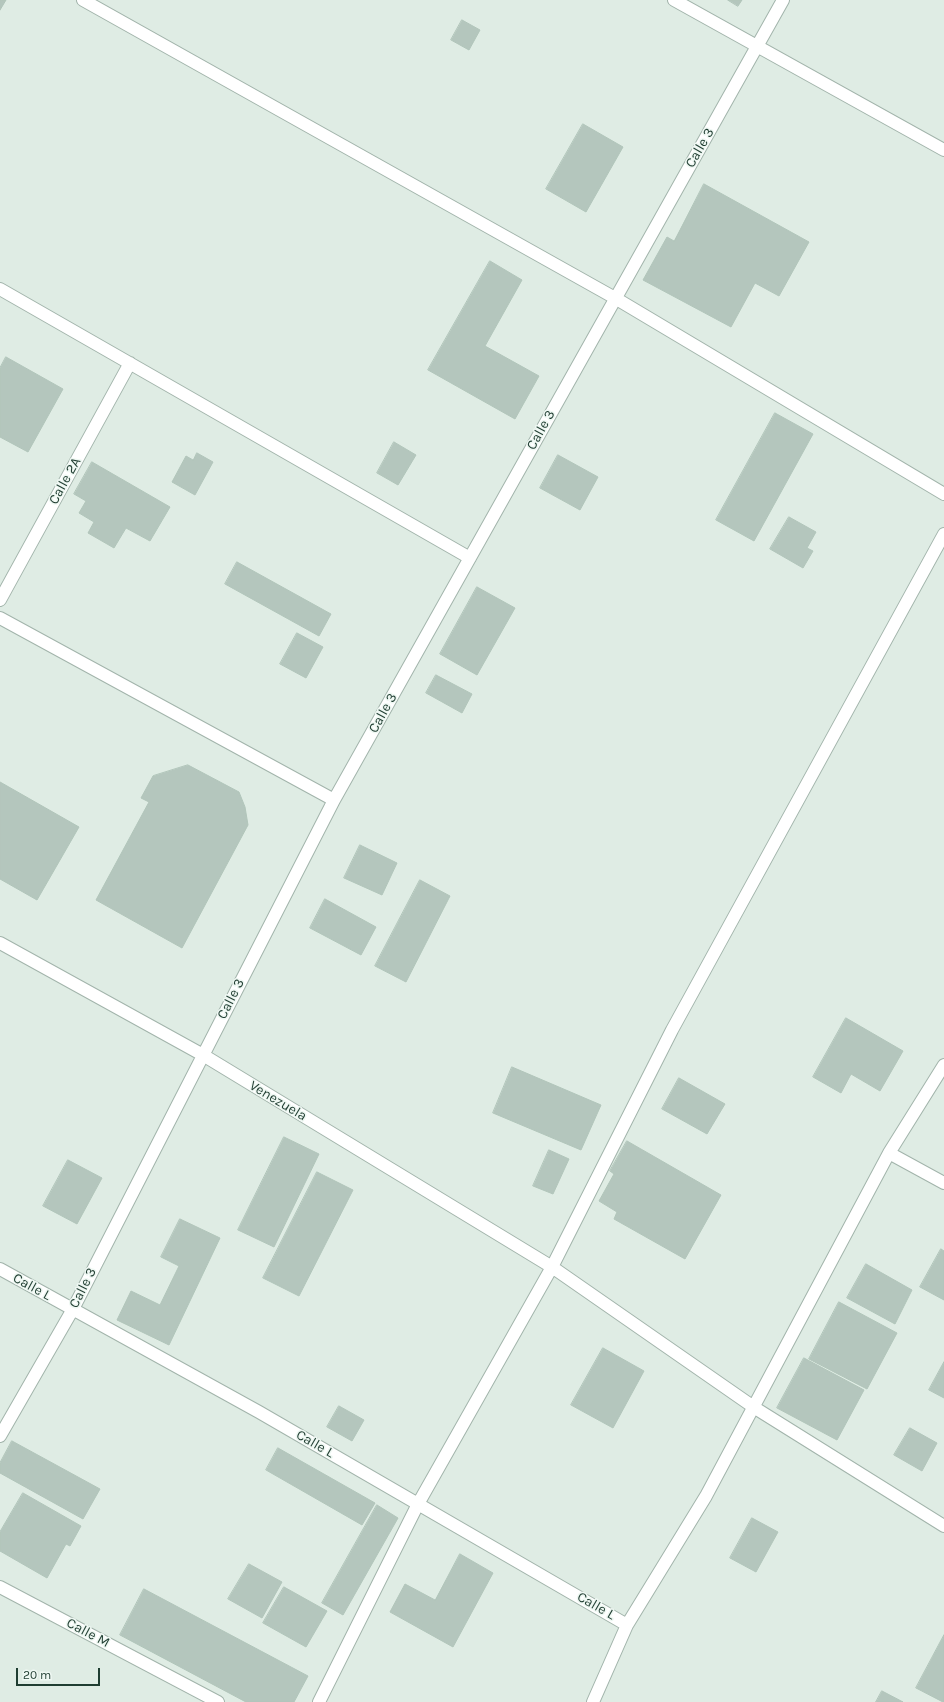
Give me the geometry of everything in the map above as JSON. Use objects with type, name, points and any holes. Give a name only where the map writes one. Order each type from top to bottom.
[{"type":"street","points":[[84,0],[615,298],[944,494]]},
{"type":"street","points":[[674,0],[944,150]]},
{"type":"street","name":"Calle 3","points":[[0,1436],[73,1309],[334,800],[783,0]]},
{"type":"street","points":[[0,289],[470,558]]},
{"type":"street","name":"Calle 2A","points":[[0,600],[130,363]]},
{"type":"street","points":[[319,1702],[418,1504],[552,1267],[672,1030],[944,534]]},
{"type":"street","points":[[0,618],[334,800]]},
{"type":"street","name":"Venezuela","points":[[0,943],[203,1055],[552,1267],[755,1408],[944,1526]]},
{"type":"street","points":[[593,1702],[627,1625],[706,1496],[755,1408],[889,1153],[944,1065]]},
{"type":"street","points":[[889,1153],[944,1182]]},
{"type":"street","name":"Calle L","points":[[0,1269],[260,1412],[627,1625]]},
{"type":"street","name":"Calle M","points":[[0,1587],[218,1702]]},
{"type":"building","points":[[0,0],[6,0],[0,10]]},
{"type":"building","points":[[728,0],[742,0],[738,6]]},
{"type":"building","points":[[462,20],[480,30],[469,50],[451,40]]},
{"type":"building","points":[[583,124],[623,147],[586,212],[546,189]]},
{"type":"building","points":[[704,184],[809,242],[779,296],[755,283],[731,327],[643,280],[667,237],[674,241]]},
{"type":"building","points":[[490,261],[522,280],[485,346],[539,376],[515,419],[428,370]]},
{"type":"building","points":[[6,357],[63,389],[28,452],[0,437],[0,368]]},
{"type":"building","points":[[775,413],[813,434],[754,541],[716,520]]},
{"type":"building","points":[[394,442],[416,455],[398,485],[377,473]]},
{"type":"building","points":[[197,453],[213,462],[195,495],[172,482],[186,456],[193,460]]},
{"type":"building","points":[[558,455],[598,477],[580,510],[540,488]]},
{"type":"building","points":[[92,462],[170,507],[150,541],[126,528],[114,548],[88,533],[94,522],[79,513],[86,501],[74,494]]},
{"type":"building","points":[[789,517],[816,532],[807,548],[813,551],[803,568],[770,549]]},
{"type":"building","points":[[237,562],[331,614],[319,636],[225,584]]},
{"type":"building","points":[[477,587],[515,608],[477,675],[440,654]]},
{"type":"building","points":[[297,633],[323,647],[306,678],[280,664]]},
{"type":"building","points":[[436,675],[472,694],[462,713],[426,693]]},
{"type":"building","points":[[188,765],[239,792],[245,807],[248,825],[182,948],[96,900],[149,802],[141,798],[153,776]]},
{"type":"building","points":[[0,782],[79,827],[37,900],[0,879]]},
{"type":"building","points":[[360,845],[397,863],[382,895],[344,878]]},
{"type":"building","points":[[420,880],[450,896],[406,982],[375,966]]},
{"type":"building","points":[[325,899],[376,927],[361,955],[310,928]]},
{"type":"building","points":[[846,1018],[903,1051],[880,1091],[851,1074],[841,1093],[813,1077]]},
{"type":"building","points":[[512,1067],[601,1105],[581,1150],[493,1113]]},
{"type":"building","points":[[679,1078],[725,1104],[707,1134],[662,1109]]},
{"type":"building","points":[[284,1137],[319,1154],[274,1247],[238,1230]]},
{"type":"building","points":[[627,1141],[721,1195],[685,1259],[614,1219],[617,1212],[599,1201],[614,1174],[610,1171]]},
{"type":"building","points":[[549,1150],[569,1159],[553,1194],[533,1186]]},
{"type":"building","points":[[68,1160],[102,1178],[77,1224],[43,1206]]},
{"type":"building","points":[[317,1172],[353,1190],[299,1296],[263,1278]]},
{"type":"building","points":[[180,1219],[220,1238],[169,1345],[117,1320],[131,1291],[160,1305],[179,1266],[161,1257]]},
{"type":"building","points":[[941,1249],[944,1251],[944,1300],[920,1287]]},
{"type":"building","points":[[866,1264],[912,1290],[895,1324],[847,1298]]},
{"type":"building","points":[[839,1302],[897,1333],[867,1389],[809,1359]]},
{"type":"building","points":[[603,1348],[644,1371],[613,1428],[571,1405]]},
{"type":"building","points":[[804,1358],[864,1390],[837,1440],[777,1408]]},
{"type":"building","points":[[944,1362],[944,1398],[929,1390]]},
{"type":"building","points":[[339,1406],[364,1420],[352,1441],[327,1427]]},
{"type":"building","points":[[910,1428],[937,1443],[922,1471],[894,1455]]},
{"type":"building","points":[[12,1441],[100,1489],[83,1519],[0,1473],[0,1463]]},
{"type":"building","points":[[278,1448],[375,1503],[362,1525],[266,1470]]},
{"type":"building","points":[[23,1493],[81,1526],[70,1546],[66,1544],[47,1578],[0,1551],[0,1532]]},
{"type":"building","points":[[377,1505],[398,1518],[343,1615],[322,1603]]},
{"type":"building","points":[[752,1518],[778,1532],[756,1572],[730,1558]]},
{"type":"building","points":[[460,1554],[493,1573],[453,1647],[390,1612],[405,1584],[435,1600]]},
{"type":"building","points":[[249,1564],[282,1582],[262,1618],[228,1599]]},
{"type":"building","points":[[284,1587],[327,1611],[306,1647],[263,1623]]},
{"type":"building","points":[[144,1589],[308,1676],[294,1702],[246,1702],[120,1635]]},
{"type":"building","points":[[944,1635],[944,1702],[943,1702],[916,1688]]},
{"type":"building","points":[[882,1691],[903,1702],[876,1702]]}]
